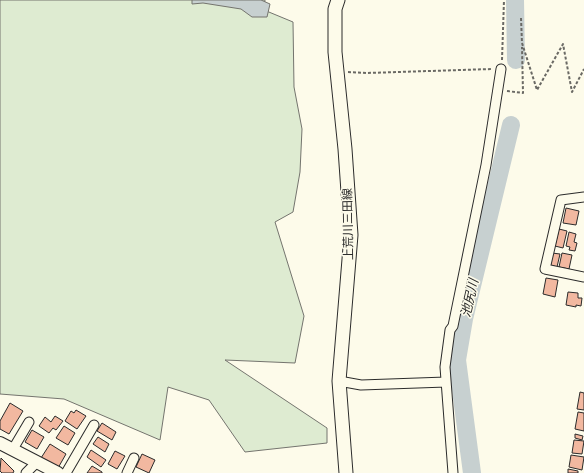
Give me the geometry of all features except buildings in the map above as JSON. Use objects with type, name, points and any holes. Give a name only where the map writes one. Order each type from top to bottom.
[{"type":"main road","name":"上荒川三田線","points":[[338,0],[335,9],[337,72],[345,148],[351,235],[339,381],[346,473]]},
{"type":"street","points":[[453,473],[445,366],[450,330],[453,326],[486,165],[501,69]]},
{"type":"street","points":[[584,197],[561,200],[545,269],[584,277]]},
{"type":"street","points":[[339,381],[361,385],[446,382]]},
{"type":"street","points":[[13,449],[29,422]]},
{"type":"street","points":[[66,473],[94,425]]},
{"type":"street","points":[[0,443],[58,473]]},
{"type":"street","points":[[127,473],[134,458]]},
{"type":"street","points":[[26,473],[37,462]]},
{"type":"path","points":[[337,72],[367,73],[501,69],[504,34],[504,0]]},
{"type":"path","points":[[498,90],[523,93],[521,18]]},
{"type":"path","points":[[522,43],[537,90],[562,44],[572,92],[584,69]]},
{"type":"green space","points":[[0,0],[265,0],[264,10],[293,22],[294,87],[302,129],[300,172],[293,212],[275,222],[304,316],[295,363],[225,360],[327,428],[327,443],[245,452],[209,400],[168,387],[160,440],[64,399],[0,394]]},
{"type":"shaded area","points":[[192,0],[261,0],[270,4],[267,17],[252,17],[241,9],[203,3],[192,4]]},
{"type":"waterway","name":"池尻川","points":[[515,0],[516,60]]},
{"type":"waterway","name":"池尻川","points":[[472,473],[457,360],[464,319],[511,125]]}]
